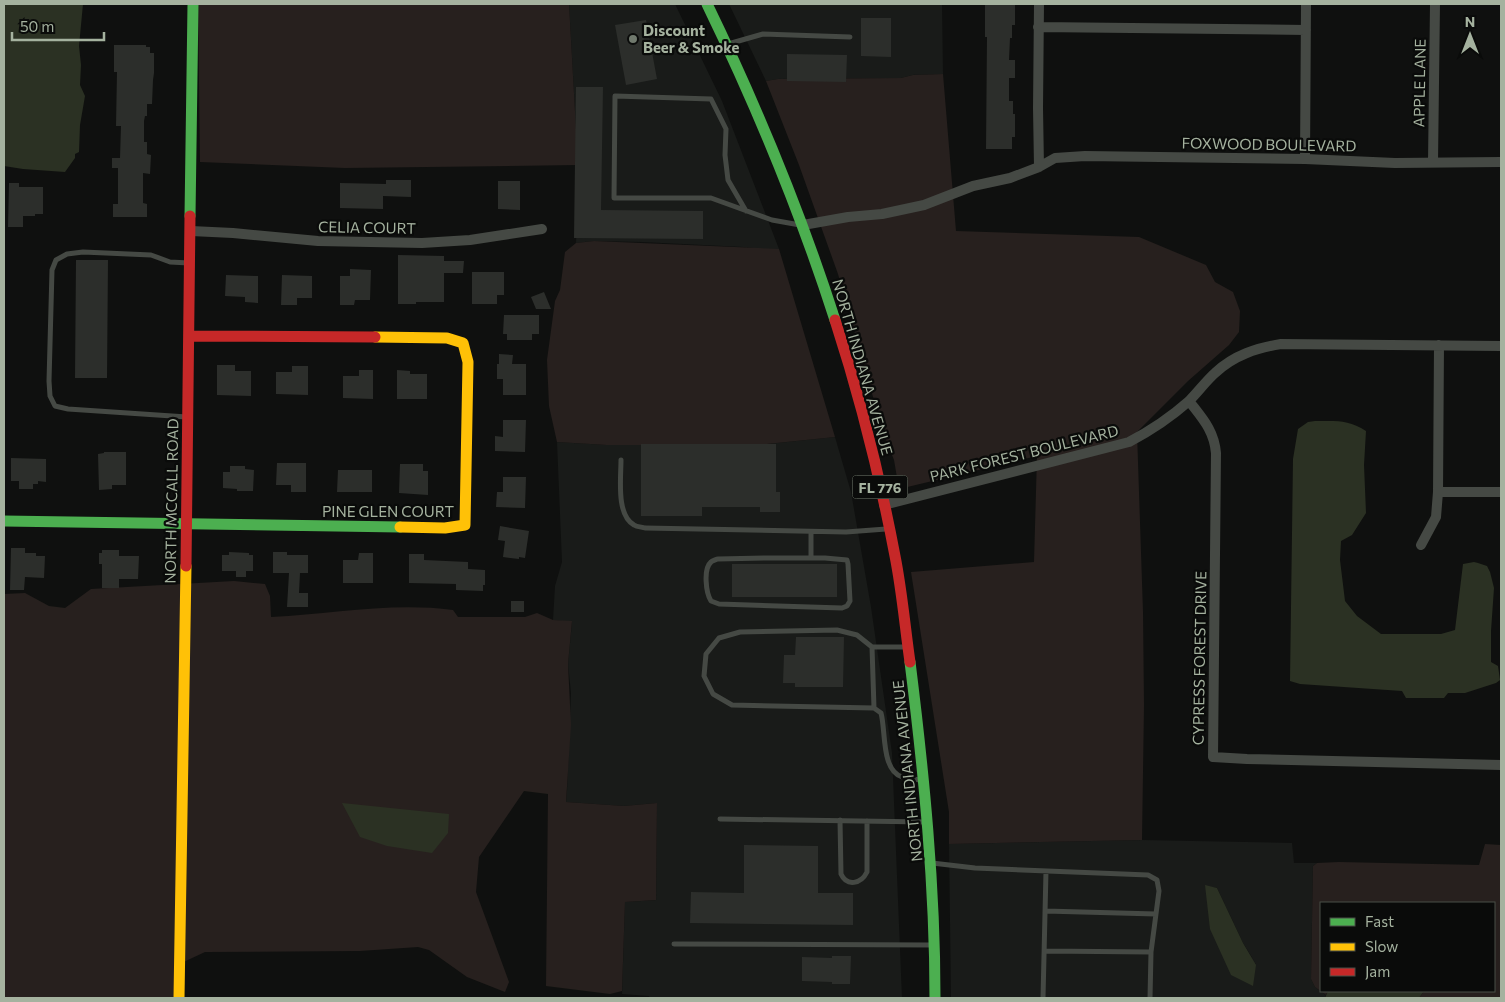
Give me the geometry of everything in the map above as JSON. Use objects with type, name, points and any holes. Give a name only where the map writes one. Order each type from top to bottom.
[{"type":"street","name":"NORTH MCCALL ROAD","points":[[179,998],[193,4]]},
{"type":"street","name":"NORTH INDIANA AVENUE","points":[[707,4],[728,44],[769,136],[803,225],[827,291],[850,366],[872,451],[895,559],[924,780],[932,863],[936,998]]},
{"type":"street","points":[[1039,4],[1039,167]]},
{"type":"street","points":[[1305,159],[1306,4]]},
{"type":"street","name":"APPLE LANE","points":[[1433,162],[1435,4]]},
{"type":"street","points":[[1038,27],[1306,30]]},
{"type":"street","name":"FOXWOOD BOULEVARD","points":[[803,225],[848,217],[882,214],[924,204],[973,186],[1010,178],[1039,167],[1055,158],[1085,156],[1395,162],[1501,162]]},
{"type":"street","name":"CELIA COURT","points":[[191,231],[318,241],[422,243],[470,240],[542,229]]},
{"type":"street","name":"PINE GLEN COURT","points":[[4,521],[445,528],[464,525],[466,507],[468,362],[463,343],[447,338],[189,336]]},
{"type":"street","name":"PARK FOREST BOULEVARD","points":[[884,505],[1129,442],[1151,430],[1189,401],[1215,372],[1225,365],[1250,351],[1265,347],[1281,344],[1501,346]]},
{"type":"street","points":[[1421,546],[1436,516],[1438,492],[1439,346]]},
{"type":"street","name":"CYPRESS FOREST DRIVE","points":[[1189,401],[1211,430],[1215,440],[1216,452],[1214,756],[1247,759],[1501,765]]},
{"type":"street","points":[[1438,492],[1501,492]]},
{"type":"lane","points":[[728,44],[763,34],[850,37]]},
{"type":"lane","points":[[746,211],[728,180],[725,155],[726,129],[711,99],[615,96],[614,198],[711,198],[746,211],[772,220],[803,225]]},
{"type":"lane","points":[[188,417],[68,410],[55,406],[50,396],[49,381],[52,270],[56,260],[67,254],[83,252],[151,255],[170,262],[190,263]]},
{"type":"lane","points":[[621,460],[622,507],[626,517],[633,525],[645,528],[811,532],[889,529]]},
{"type":"lane","points":[[811,532],[811,558]]},
{"type":"lane","points":[[811,558],[847,560],[850,601],[847,606],[842,608],[719,604],[711,602],[707,594],[707,568],[711,562],[718,559],[811,558]]},
{"type":"lane","points":[[908,647],[872,647],[857,635],[837,630],[740,632],[719,638],[706,654],[704,676],[713,694],[732,706],[874,708],[881,713],[890,769],[900,777],[924,780]]},
{"type":"lane","points":[[872,647],[874,708]]},
{"type":"lane","points":[[720,819],[928,822]]},
{"type":"lane","points":[[840,820],[841,874],[843,879],[850,882],[858,882],[864,879],[867,872],[867,821]]},
{"type":"lane","points":[[932,863],[974,868],[1148,875],[1157,880],[1158,891],[1151,952],[1150,998]]},
{"type":"lane","points":[[1043,998],[1046,871]]},
{"type":"lane","points":[[1045,911],[1156,914]]},
{"type":"lane","points":[[674,944],[935,946]]},
{"type":"lane","points":[[1044,951],[1151,952]]},
{"type":"shaded area","points":[[4,4],[83,4],[79,46],[81,65],[80,85],[85,96],[80,125],[79,152],[75,154],[75,158],[65,172],[4,166]]},
{"type":"shaded area","points":[[198,4],[569,4],[578,165],[345,168],[200,162]]},
{"type":"shaded area","points":[[569,4],[675,4],[722,101],[779,249],[642,242],[594,241],[576,243],[578,165]]},
{"type":"shaded area","points":[[729,4],[942,4],[943,74],[913,75],[901,78],[778,79],[766,81]]},
{"type":"shaded area","points":[[943,74],[956,231],[1139,237],[1206,265],[1215,282],[1233,292],[1240,311],[1239,332],[1229,345],[1188,381],[1137,432],[1143,612],[1142,840],[949,844],[949,812],[911,572],[1034,562],[1037,456],[899,489],[894,460],[883,432],[838,274],[799,165],[766,81],[778,79],[901,78],[913,75]]},
{"type":"shaded area","points":[[594,241],[779,249],[835,437],[756,445],[607,445],[557,442],[549,406],[547,360],[555,301],[560,290],[565,252],[576,243]]},
{"type":"shaded area","points":[[1335,421],[1353,424],[1366,431],[1364,465],[1366,513],[1352,535],[1341,541],[1340,560],[1345,601],[1357,616],[1381,634],[1441,634],[1455,630],[1463,564],[1474,562],[1487,566],[1494,588],[1491,662],[1498,666],[1500,680],[1496,683],[1465,693],[1448,693],[1444,698],[1406,698],[1402,691],[1300,684],[1290,681],[1293,459],[1298,429],[1308,422]]},
{"type":"shaded area","points":[[835,437],[851,492],[871,607],[892,753],[902,998],[650,998],[649,996],[622,994],[625,902],[656,900],[657,803],[624,806],[566,802],[571,693],[568,664],[572,622],[553,620],[555,586],[562,562],[557,442],[607,445],[756,445]]},
{"type":"shaded area","points":[[234,581],[265,584],[270,596],[271,617],[407,607],[453,610],[458,617],[525,617],[537,613],[553,620],[572,621],[568,664],[571,725],[566,802],[624,806],[657,803],[656,900],[625,902],[622,991],[610,994],[546,986],[548,794],[524,791],[479,857],[476,892],[509,982],[505,992],[467,977],[429,950],[418,947],[360,951],[205,952],[175,966],[175,998],[4,998],[4,594],[25,593],[49,606],[65,608],[91,589]]},
{"type":"shaded area","points":[[342,803],[449,814],[448,833],[432,853],[387,846],[360,837]]},
{"type":"shaded area","points":[[1142,840],[1292,843],[1294,863],[1317,863],[1313,866],[1311,979],[1315,987],[1326,995],[1325,998],[951,998],[949,844]],"holes":[[[1205,886],[1217,888],[1243,943],[1256,964]]]},
{"type":"shaded area","points":[[1485,844],[1501,845],[1501,998],[1419,998],[1423,992],[1495,992],[1495,902],[1320,902],[1320,991],[1315,987],[1311,979],[1313,866],[1317,863],[1479,865]]},
{"type":"shaded area","points":[[1205,885],[1217,888],[1243,943],[1256,965],[1253,986],[1231,975],[1210,929]]},
{"type":"shaded area","points":[[1328,992],[1423,992],[1419,998],[1325,998]]},
{"type":"building","points":[[985,4],[1015,4],[1015,25],[1012,25],[1009,60],[1015,60],[1015,78],[1009,78],[1009,101],[1013,101],[1013,114],[1015,114],[1015,137],[1012,137],[1012,149],[986,149],[987,37],[985,37]]},
{"type":"building","points":[[861,18],[891,18],[891,57],[861,56]]},
{"type":"building","points":[[646,20],[657,79],[626,85],[615,25]]},
{"type":"building","points":[[114,45],[146,45],[146,47],[150,47],[150,53],[154,53],[152,104],[147,104],[147,116],[145,116],[144,121],[144,142],[147,142],[147,154],[151,155],[150,174],[143,173],[143,203],[147,204],[147,217],[113,217],[113,204],[118,204],[118,168],[112,168],[112,158],[120,158],[121,126],[116,126],[117,72],[114,72]]},
{"type":"building","points":[[787,54],[847,55],[846,82],[787,81]]},
{"type":"building","points":[[576,87],[603,87],[601,210],[703,211],[703,239],[574,238]]},
{"type":"building","points":[[386,180],[411,180],[411,197],[383,196],[383,209],[340,208],[340,183],[386,184]]},
{"type":"building","points":[[498,181],[520,181],[520,210],[498,209]]},
{"type":"building","points":[[9,183],[19,183],[19,187],[43,187],[43,214],[23,216],[23,227],[8,227]]},
{"type":"building","points":[[398,255],[444,256],[444,261],[464,261],[463,273],[444,273],[444,302],[398,304]]},
{"type":"building","points":[[76,260],[108,260],[107,378],[75,378]]},
{"type":"building","points":[[350,269],[371,270],[370,300],[355,300],[354,305],[340,305],[340,276],[350,276]]},
{"type":"building","points":[[472,272],[504,272],[504,295],[497,295],[497,304],[472,304]]},
{"type":"building","points":[[226,275],[258,276],[258,303],[245,302],[245,297],[225,296]]},
{"type":"building","points":[[282,275],[312,276],[312,298],[297,298],[297,305],[281,305]]},
{"type":"building","points":[[544,292],[551,309],[536,309],[531,297]]},
{"type":"building","points":[[504,315],[539,315],[539,334],[532,334],[532,340],[507,340],[507,334],[503,334]]},
{"type":"building","points":[[499,354],[513,355],[512,364],[526,364],[526,395],[503,395],[503,379],[497,379]]},
{"type":"building","points":[[217,365],[235,365],[235,371],[251,371],[251,396],[217,395]]},
{"type":"building","points":[[292,366],[308,366],[308,395],[276,394],[276,372],[292,372]]},
{"type":"building","points":[[359,370],[373,370],[373,399],[343,398],[343,376],[359,376]]},
{"type":"building","points":[[397,370],[410,371],[410,374],[427,374],[427,399],[397,399]]},
{"type":"building","points":[[503,420],[526,420],[525,452],[495,451],[495,436],[503,437]]},
{"type":"building","points":[[641,444],[776,444],[776,492],[780,492],[780,512],[760,512],[760,507],[702,507],[702,516],[641,516]]},
{"type":"building","points":[[104,452],[126,452],[126,485],[112,485],[112,489],[99,490],[98,454]]},
{"type":"building","points":[[11,458],[46,459],[46,482],[38,481],[38,484],[33,484],[33,489],[19,489],[19,481],[11,481]]},
{"type":"building","points":[[277,463],[306,463],[306,492],[291,492],[291,485],[276,485]]},
{"type":"building","points":[[400,464],[423,464],[423,471],[428,471],[428,495],[399,493]]},
{"type":"building","points":[[230,466],[245,466],[245,469],[254,470],[253,491],[237,491],[237,489],[223,488],[223,472],[230,472]]},
{"type":"building","points":[[338,470],[372,470],[372,492],[337,492]]},
{"type":"building","points":[[503,477],[526,477],[525,508],[496,507],[497,492],[503,492]]},
{"type":"building","points":[[500,526],[529,531],[525,558],[503,557],[505,541],[498,540]]},
{"type":"building","points":[[11,548],[25,548],[25,553],[36,553],[36,556],[45,556],[44,578],[25,577],[24,590],[10,590]]},
{"type":"building","points":[[102,550],[119,550],[119,556],[139,556],[138,579],[119,579],[119,588],[102,588],[102,564],[99,564],[99,553],[102,553]]},
{"type":"building","points":[[229,552],[253,555],[253,571],[246,571],[246,577],[236,577],[236,571],[222,571],[222,555],[229,555]]},
{"type":"building","points":[[273,552],[287,552],[287,555],[308,555],[308,573],[300,573],[299,593],[308,593],[308,607],[287,607],[289,573],[273,573]]},
{"type":"building","points":[[359,553],[373,553],[373,583],[343,583],[343,560],[358,560]]},
{"type":"building","points":[[409,554],[424,554],[424,560],[468,562],[468,569],[485,570],[483,591],[456,590],[456,584],[409,583]]},
{"type":"building","points":[[732,564],[837,564],[837,597],[732,597]]},
{"type":"building","points":[[511,601],[524,601],[524,612],[511,612]]},
{"type":"building","points":[[796,637],[844,637],[843,687],[795,687],[795,683],[783,683],[784,655],[795,655]]},
{"type":"building","points":[[744,845],[818,846],[818,893],[853,893],[853,925],[690,923],[691,892],[744,893]]},
{"type":"building","points":[[832,956],[851,956],[850,984],[802,981],[802,957],[832,958]]},
{"type":"traffic: fast","points":[[190,216],[193,4]]},
{"type":"traffic: fast","points":[[707,4],[777,160],[822,279],[835,320]]},
{"type":"traffic: fast","points":[[4,521],[400,527]]},
{"type":"traffic: fast","points":[[910,662],[928,830],[935,998]]},
{"type":"traffic: slow","points":[[375,337],[447,338],[463,343],[468,362],[465,525],[445,528],[400,527]]},
{"type":"traffic: slow","points":[[179,998],[186,566]]},
{"type":"traffic: jam","points":[[186,566],[190,216]]},
{"type":"traffic: jam","points":[[835,320],[869,437],[883,497],[902,596],[910,662]]},
{"type":"traffic: jam","points":[[189,336],[375,337]]},
{"type":"place","name":"Discount Beer & Smoke","points":[[633,39]]}]
